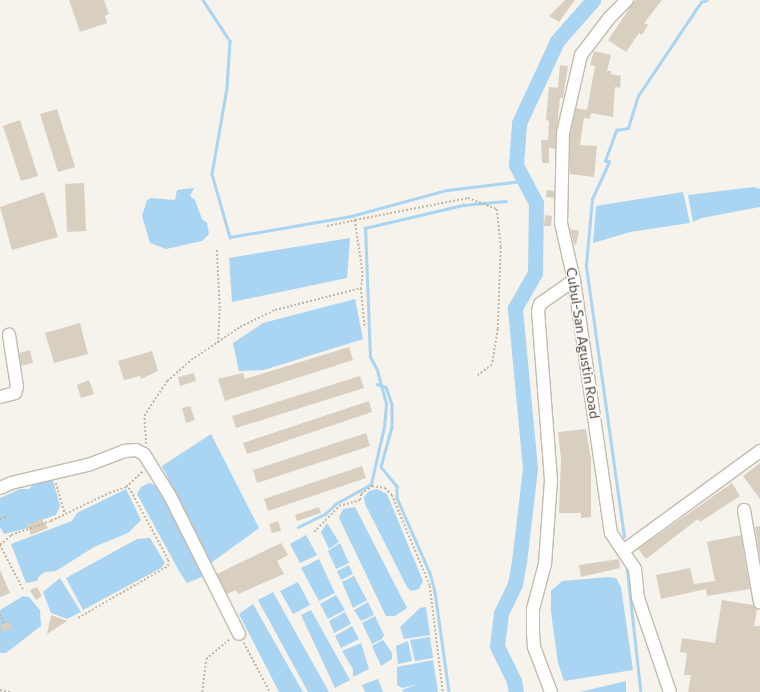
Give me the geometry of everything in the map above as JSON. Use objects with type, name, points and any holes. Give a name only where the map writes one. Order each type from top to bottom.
[{"type":"street","name":"Cubul-San Agustin Road","points":[[627,0],[610,17],[581,55],[563,133],[561,223],[574,280],[611,533],[635,569],[638,598],[670,692]]},
{"type":"street","points":[[551,692],[534,647],[533,631],[533,609],[545,564],[551,480],[538,310],[540,304],[574,280]]},
{"type":"street","points":[[0,397],[16,393],[17,387],[10,335]]},
{"type":"street","points":[[0,488],[11,483],[88,465],[124,451],[136,450],[148,458],[190,535],[239,635]]},
{"type":"street","points":[[623,551],[760,451]]},
{"type":"street","points":[[744,510],[760,603]]},
{"type":"path","points":[[327,226],[468,198],[497,209],[501,247],[498,329],[492,364],[476,377]]},
{"type":"path","points":[[355,220],[363,275],[361,288],[365,328]]},
{"type":"path","points":[[217,250],[220,309],[218,344]]},
{"type":"path","points":[[23,589],[0,545],[11,535],[65,514],[126,487],[148,458],[147,432],[144,416],[167,381],[191,360],[218,344],[240,327],[275,310],[361,288]]},
{"type":"path","points":[[54,473],[65,514]]},
{"type":"path","points":[[314,532],[339,506],[360,500],[361,494],[372,486],[386,488],[392,495],[430,586],[443,692]]},
{"type":"path","points":[[78,618],[168,566],[168,560],[130,490],[126,487]]},
{"type":"path","points":[[0,519],[8,516]]},
{"type":"path","points":[[0,614],[4,623]]},
{"type":"path","points":[[202,692],[206,659],[220,645],[239,635],[270,692]]},
{"type":"path","points":[[0,690],[10,692]]},
{"type":"water","points":[[754,187],[760,189],[760,207],[702,218],[693,222],[688,195]]},
{"type":"water","points":[[194,188],[190,196],[195,200],[202,219],[207,223],[209,234],[202,241],[166,249],[150,243],[142,216],[147,200],[151,198],[175,200],[177,190]]},
{"type":"water","points":[[683,192],[690,223],[630,232],[593,243],[596,206]]},
{"type":"water","points":[[350,238],[347,278],[232,302],[229,258]]},
{"type":"water","points":[[355,299],[363,339],[264,370],[239,371],[233,343],[263,323]]},
{"type":"water","points":[[211,434],[259,528],[211,563],[162,466]]},
{"type":"water","points":[[53,480],[60,506],[56,515],[27,525],[28,528],[4,534],[0,527],[0,498],[20,489],[29,489],[33,485]]},
{"type":"water","points":[[149,483],[155,485],[177,521],[204,576],[187,583],[179,571],[137,494],[141,487]]},
{"type":"water","points":[[126,489],[141,520],[128,533],[94,547],[56,571],[45,572],[39,576],[37,581],[26,583],[11,544],[72,521],[77,513]]},
{"type":"water","points":[[377,489],[387,494],[423,581],[419,589],[411,591],[407,587],[365,504],[364,497],[369,491]]},
{"type":"water","points":[[355,507],[407,608],[395,616],[386,616],[339,518],[343,509]]},
{"type":"water","points":[[327,523],[339,542],[329,549],[321,532]]},
{"type":"water","points":[[306,535],[317,555],[300,563],[290,544]]},
{"type":"water","points":[[150,538],[165,563],[161,568],[83,610],[66,578],[137,539]]},
{"type":"water","points":[[340,543],[349,563],[336,569],[328,551]]},
{"type":"water","points":[[319,559],[335,593],[319,601],[301,568]]},
{"type":"water","points":[[349,565],[353,574],[341,580],[337,571]]},
{"type":"water","points":[[354,576],[367,600],[353,608],[342,582]]},
{"type":"water","points":[[609,577],[616,578],[621,587],[633,670],[564,681],[558,663],[551,612],[551,591],[562,581]]},
{"type":"water","points":[[60,578],[81,612],[67,619],[51,613],[43,592]]},
{"type":"water","points":[[298,582],[310,605],[293,614],[280,591]]},
{"type":"water","points":[[273,592],[329,692],[308,692],[258,600]]},
{"type":"water","points":[[336,595],[345,610],[328,619],[320,604]]},
{"type":"water","points":[[23,596],[29,597],[40,610],[41,626],[6,653],[0,653],[0,610]]},
{"type":"water","points":[[368,602],[374,615],[361,621],[354,610]]},
{"type":"water","points":[[253,604],[303,692],[279,692],[239,614]]},
{"type":"water","points":[[426,607],[430,635],[404,639],[400,627],[420,608]]},
{"type":"water","points":[[311,610],[350,680],[335,688],[301,615]]},
{"type":"water","points":[[345,612],[351,624],[334,633],[329,621]]},
{"type":"water","points":[[375,616],[384,635],[382,639],[372,644],[362,623]]},
{"type":"water","points":[[352,626],[359,639],[341,648],[335,636]]},
{"type":"water","points":[[430,637],[433,658],[415,661],[410,640]]},
{"type":"water","points":[[383,640],[392,653],[392,659],[381,666],[372,646]]},
{"type":"water","points":[[408,641],[412,661],[398,664],[396,646]]},
{"type":"water","points":[[361,643],[369,669],[353,677],[353,669],[342,651]]},
{"type":"water","points":[[433,660],[438,692],[404,692],[402,690],[418,684],[402,688],[397,685],[397,667]]},
{"type":"water","points":[[378,679],[383,692],[365,692],[362,685]]},
{"type":"water","points":[[626,681],[626,692],[580,692]]},
{"type":"building","points":[[69,0],[104,0],[109,14],[105,16],[107,23],[80,32]]},
{"type":"building","points":[[565,0],[575,0],[559,22],[549,16]]},
{"type":"building","points":[[635,0],[662,0],[644,23],[648,25],[642,35],[639,33],[626,52],[608,40]]},
{"type":"building","points":[[594,51],[611,55],[607,71],[611,71],[611,74],[621,76],[620,88],[615,87],[613,117],[591,113],[590,119],[584,118],[580,145],[597,146],[594,177],[570,174],[570,134],[576,108],[587,110],[595,66],[590,65]]},
{"type":"building","points":[[560,65],[568,66],[563,98],[560,98],[555,149],[549,148],[549,163],[542,163],[541,140],[548,140],[549,121],[546,120],[549,87],[558,88]]},
{"type":"building","points":[[57,109],[75,167],[58,172],[40,114]]},
{"type":"building","points":[[20,120],[38,176],[21,181],[3,126]]},
{"type":"building","points":[[84,183],[86,231],[67,232],[65,184]]},
{"type":"building","points":[[547,190],[554,191],[554,198],[546,197]]},
{"type":"building","points":[[44,192],[58,237],[12,250],[0,207]]},
{"type":"building","points":[[545,215],[552,216],[551,226],[544,226]]},
{"type":"building","points":[[570,229],[579,231],[576,245],[574,244]]},
{"type":"building","points":[[80,323],[88,354],[54,363],[45,333]]},
{"type":"building","points":[[349,347],[353,360],[225,401],[218,379],[243,373],[245,379]]},
{"type":"building","points":[[30,350],[33,363],[21,366],[19,353]]},
{"type":"building","points":[[152,351],[158,371],[141,379],[140,376],[124,380],[118,361]]},
{"type":"building","points":[[194,373],[196,381],[180,386],[178,377]]},
{"type":"building","points":[[360,376],[364,388],[236,428],[232,416]]},
{"type":"building","points":[[89,380],[94,394],[81,398],[77,385]]},
{"type":"building","points":[[369,401],[372,412],[247,454],[243,443]]},
{"type":"building","points":[[190,406],[195,420],[186,423],[182,408]]},
{"type":"building","points":[[586,429],[591,459],[591,517],[581,518],[581,513],[559,513],[561,459],[558,432]]},
{"type":"building","points":[[366,433],[370,446],[257,483],[253,470]]},
{"type":"building","points":[[760,463],[760,499],[743,476]]},
{"type":"building","points":[[362,466],[366,478],[268,511],[264,499]]},
{"type":"building","points":[[732,483],[740,496],[700,522],[698,519],[646,559],[638,549]]},
{"type":"building","points":[[319,507],[321,513],[297,521],[295,515]]},
{"type":"building","points":[[42,519],[48,528],[31,535],[27,525]]},
{"type":"building","points":[[278,521],[281,531],[272,533],[269,524]]},
{"type":"building","points":[[760,526],[760,559],[755,527]]},
{"type":"building","points":[[741,535],[750,589],[707,596],[706,589],[661,599],[656,575],[690,568],[694,584],[715,581],[707,542]]},
{"type":"building","points":[[281,543],[288,555],[277,561],[284,574],[238,594],[236,590],[227,594],[217,574]]},
{"type":"building","points":[[619,559],[620,568],[581,577],[579,565]]},
{"type":"building","points":[[0,570],[10,593],[0,597]]},
{"type":"building","points":[[37,587],[42,596],[36,600],[30,590]]},
{"type":"building","points":[[722,600],[753,605],[757,610],[754,626],[760,626],[760,692],[688,692],[691,675],[684,675],[687,653],[680,652],[682,638],[715,643]]},
{"type":"building","points":[[51,615],[67,621],[47,634]]},
{"type":"building","points":[[9,622],[12,628],[3,632],[0,625]]},
{"type":"waterway","points":[[203,0],[230,41],[227,88],[212,174],[230,237],[351,216],[447,190],[523,181]]},
{"type":"waterway","points":[[516,692],[514,681],[497,646],[501,613],[515,584],[530,468],[515,308],[535,273],[536,203],[516,165],[519,123],[557,41],[593,0]]},
{"type":"waterway","points":[[624,537],[586,265],[592,199],[609,162],[605,161],[616,130],[628,128],[638,96],[701,2],[707,0]]},
{"type":"waterway","points":[[298,527],[325,514],[337,503],[371,484],[384,427],[386,404],[377,370],[370,357],[365,228],[463,205],[506,201]]},
{"type":"waterway","points":[[377,384],[386,387],[392,404],[392,427],[381,467],[397,486],[397,498],[430,573],[435,592],[449,692]]},
{"type":"waterway","points":[[627,566],[641,692]]}]
